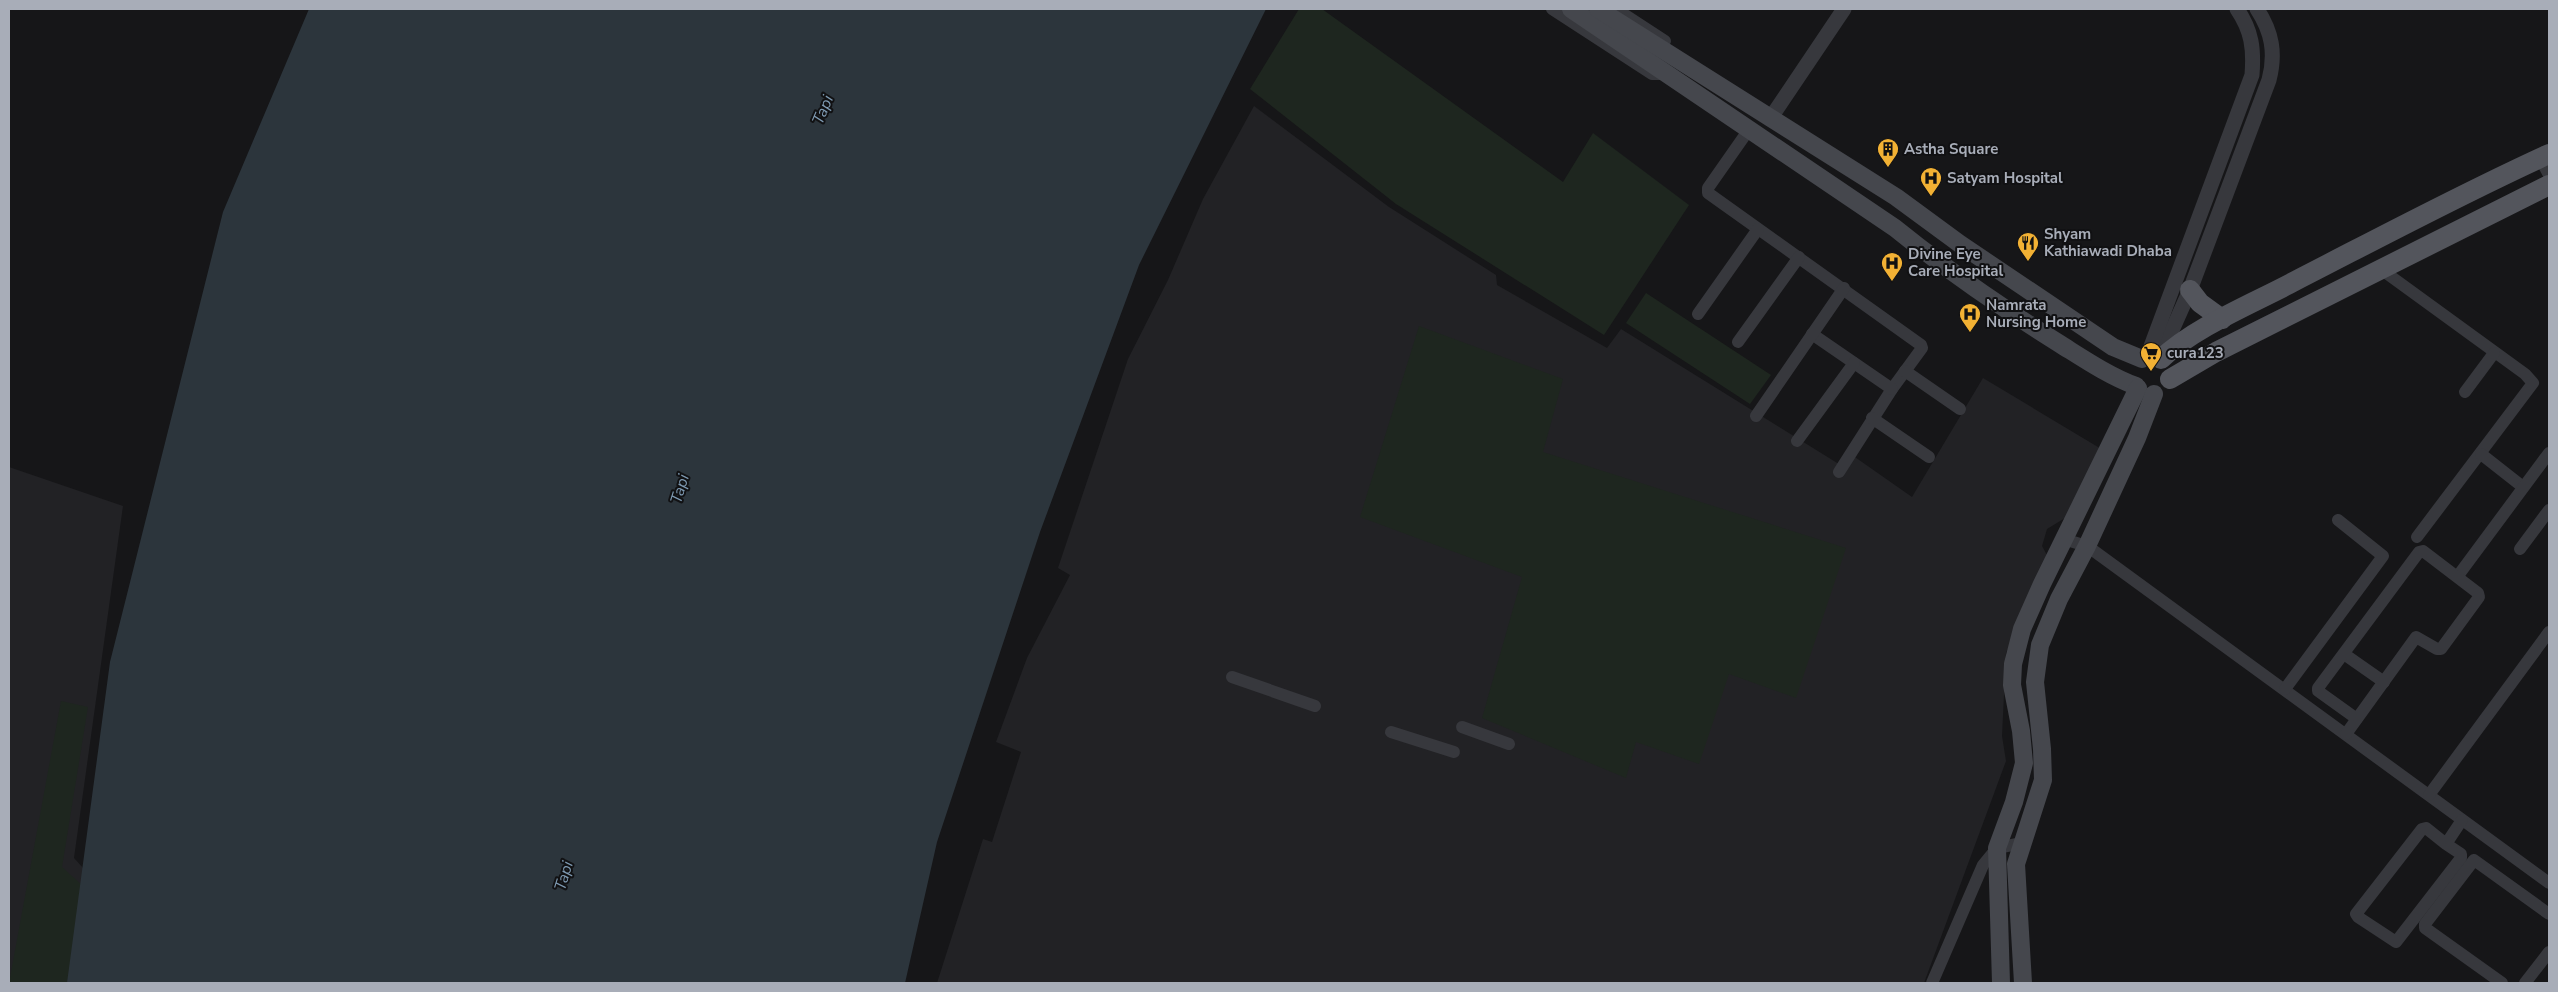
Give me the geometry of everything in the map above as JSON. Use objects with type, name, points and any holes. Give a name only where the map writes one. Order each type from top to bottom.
[{"type":"main road","points":[[1571,9],[1770,119],[1896,196],[1960,244],[2113,347],[2152,358],[2168,367],[2170,379]]},
{"type":"main road","points":[[1598,9],[1754,131],[1895,228],[1944,267],[2014,316],[2108,374],[2146,393],[2154,394],[2163,390],[2170,379],[2216,352],[2549,185]]},
{"type":"main road","points":[[1754,131],[1770,119]]},
{"type":"main road","points":[[2001,983],[1997,848],[2024,763],[2021,731],[2012,685],[2013,664],[2022,629],[2137,387],[2133,378],[2134,369],[2152,358],[2171,350],[2222,319],[2470,191],[2546,163]]},
{"type":"main road","points":[[2190,290],[2200,303],[2222,319]]},
{"type":"main road","points":[[2023,983],[2016,864],[2043,780],[2042,749],[2035,682],[2040,646],[2059,599],[2087,546],[2137,438],[2154,394]]},
{"type":"street","points":[[1552,9],[1652,74],[1674,67],[1671,45],[1616,9]]},
{"type":"street","points":[[1770,119],[1844,9]]},
{"type":"street","points":[[2152,358],[2198,220],[2252,75],[2253,42],[2248,26],[2237,9]]},
{"type":"street","points":[[2152,358],[2170,338],[2270,80],[2273,64],[2271,36],[2257,9]]},
{"type":"street","points":[[1754,131],[1707,191],[1758,229],[1919,341],[1922,348],[1892,388],[1839,472]]},
{"type":"street","points":[[2198,220],[2214,226]]},
{"type":"street","points":[[1698,314],[1758,229]]},
{"type":"street","points":[[1738,342],[1799,257]]},
{"type":"street","points":[[2382,270],[2530,378],[2533,383],[2417,537]]},
{"type":"street","points":[[1756,416],[1844,288]]},
{"type":"street","points":[[1812,334],[1892,388]]},
{"type":"street","points":[[2465,392],[2494,353]]},
{"type":"street","points":[[1797,441],[1854,363]]},
{"type":"street","points":[[1905,371],[1960,409]]},
{"type":"street","points":[[1872,418],[1929,458]]},
{"type":"street","points":[[2460,573],[2549,453]]},
{"type":"street","points":[[2481,454],[2523,487]]},
{"type":"street","points":[[2520,549],[2549,510]]},
{"type":"street","points":[[2285,689],[2383,556],[2338,520]]},
{"type":"street","points":[[2063,540],[2087,546],[2549,883]]},
{"type":"street","points":[[2346,734],[2357,719],[2384,682],[2416,637],[2437,650],[2441,649],[2478,597],[2478,593],[2421,552],[2318,690],[2357,719]]},
{"type":"street","points":[[2429,796],[2549,632]]},
{"type":"street","points":[[2344,654],[2384,682]]},
{"type":"street","points":[[1232,677],[1315,706]]},
{"type":"street","points":[[1462,727],[1509,744]]},
{"type":"street","points":[[1391,732],[1454,752]]},
{"type":"street","points":[[2446,844],[2462,820]]},
{"type":"street","points":[[2422,828],[2426,828],[2446,844],[2461,854],[2461,858],[2396,942],[2358,917],[2356,914],[2422,828]]},
{"type":"street","points":[[1932,983],[1983,866],[1997,848],[2022,843]]},
{"type":"street","points":[[2502,983],[2425,928],[2424,924],[2474,860],[2549,914]]},
{"type":"street","points":[[2526,983],[2549,952]]},
{"type":"shaded area","points":[[1299,9],[1322,9],[1563,182],[1593,133],[1689,205],[1604,335],[1396,204],[1250,89]]},
{"type":"shaded area","points":[[1254,106],[1389,207],[1496,275],[1497,285],[1607,348],[1621,329],[1842,466],[1852,455],[1912,497],[1983,378],[2103,450],[2070,515],[2047,529],[2042,546],[2048,557],[2006,653],[2002,736],[2006,761],[1924,983],[937,983],[983,839],[992,842],[1021,752],[996,742],[1027,658],[1070,575],[1058,568],[1128,359],[1168,280],[1203,199]]},
{"type":"shaded area","points":[[1646,293],[1771,375],[1750,404],[1626,323]]},
{"type":"shaded area","points":[[1419,326],[1563,379],[1543,452],[1846,548],[1796,698],[1729,674],[1699,764],[1636,742],[1626,778],[1482,718],[1522,577],[1360,517]]},
{"type":"shaded area","points":[[9,467],[123,506],[74,858],[92,878],[74,983],[9,983]]},
{"type":"shaded area","points":[[61,701],[88,707],[62,867],[82,885],[67,983],[9,983]]},
{"type":"water","name":"Tapi","points":[[309,9],[1266,9],[1139,265],[1040,532],[937,842],[905,983],[67,983],[110,662],[223,212]]},
{"type":"place","name":"Astha Square","points":[[1888,168]]},
{"type":"place","name":"Satyam Hospital","points":[[1931,197]]},
{"type":"place","name":"Shyam Kathiawadi Dhaba","points":[[2028,262]]},
{"type":"place","name":"Divine Eye Care Hospital","points":[[1892,282]]},
{"type":"place","name":"Namrata Nursing Home","points":[[1970,333]]},
{"type":"place","name":"cura123","points":[[2151,372]]}]
